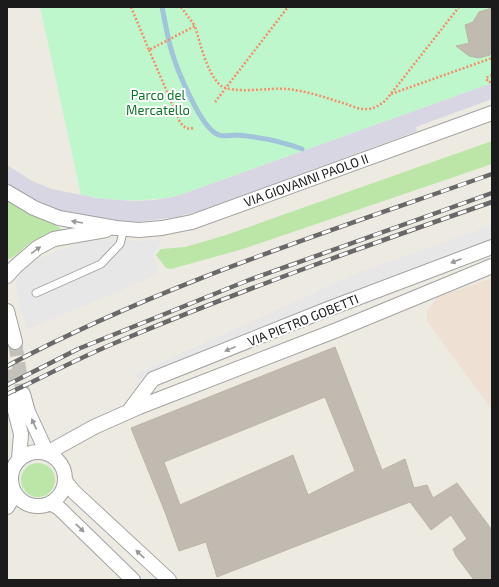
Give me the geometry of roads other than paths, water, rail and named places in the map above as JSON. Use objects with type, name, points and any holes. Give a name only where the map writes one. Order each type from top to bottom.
[{"type":"street","name":"VIA GIOVANNI PAOLO II","points":[[7,192],[34,208],[59,218],[120,229],[139,230],[162,228],[192,222],[492,113]]},
{"type":"street","name":"VIA GIOVANNI PAOLO II","points":[[7,276],[32,252],[54,239],[120,229]]},
{"type":"street","name":"VIA PIETRO GOBETTI","points":[[129,412],[153,379],[492,247]]},
{"type":"street","name":"VIA PIETRO GOBETTI","points":[[47,453],[94,428],[129,412],[492,266]]},
{"type":"street","points":[[7,311],[15,342]]},
{"type":"street","points":[[320,313],[328,333]]},
{"type":"street","points":[[19,459],[21,434],[18,397],[28,412],[47,453]]},
{"type":"street","points":[[7,506],[11,490],[10,477],[13,466],[19,459],[31,452],[38,451],[55,457],[61,464],[65,481],[63,489],[58,498],[50,503],[43,506],[27,504],[20,500],[11,490]]},
{"type":"street","points":[[65,481],[74,492],[169,580]]},
{"type":"street","points":[[50,503],[59,508],[133,580]]},
{"type":"lane","points":[[36,293],[101,264],[120,244],[120,229]]},
{"type":"waterway","points":[[162,7],[170,44],[178,69],[197,110],[212,131],[221,136],[237,135],[262,138],[302,149]]},
{"type":"tunnel","points":[[15,342],[23,394]]},
{"type":"tunnel","points":[[7,370],[12,399]]},
{"type":"railway","points":[[7,366],[65,337],[185,285],[246,261],[492,174]]},
{"type":"railway","points":[[7,385],[78,349],[249,280],[492,193]]},
{"type":"railway","points":[[7,394],[78,359],[168,321],[260,285],[492,202]]},
{"type":"park label","name":"Parco del Mercatello","points":[[158,102]]}]
